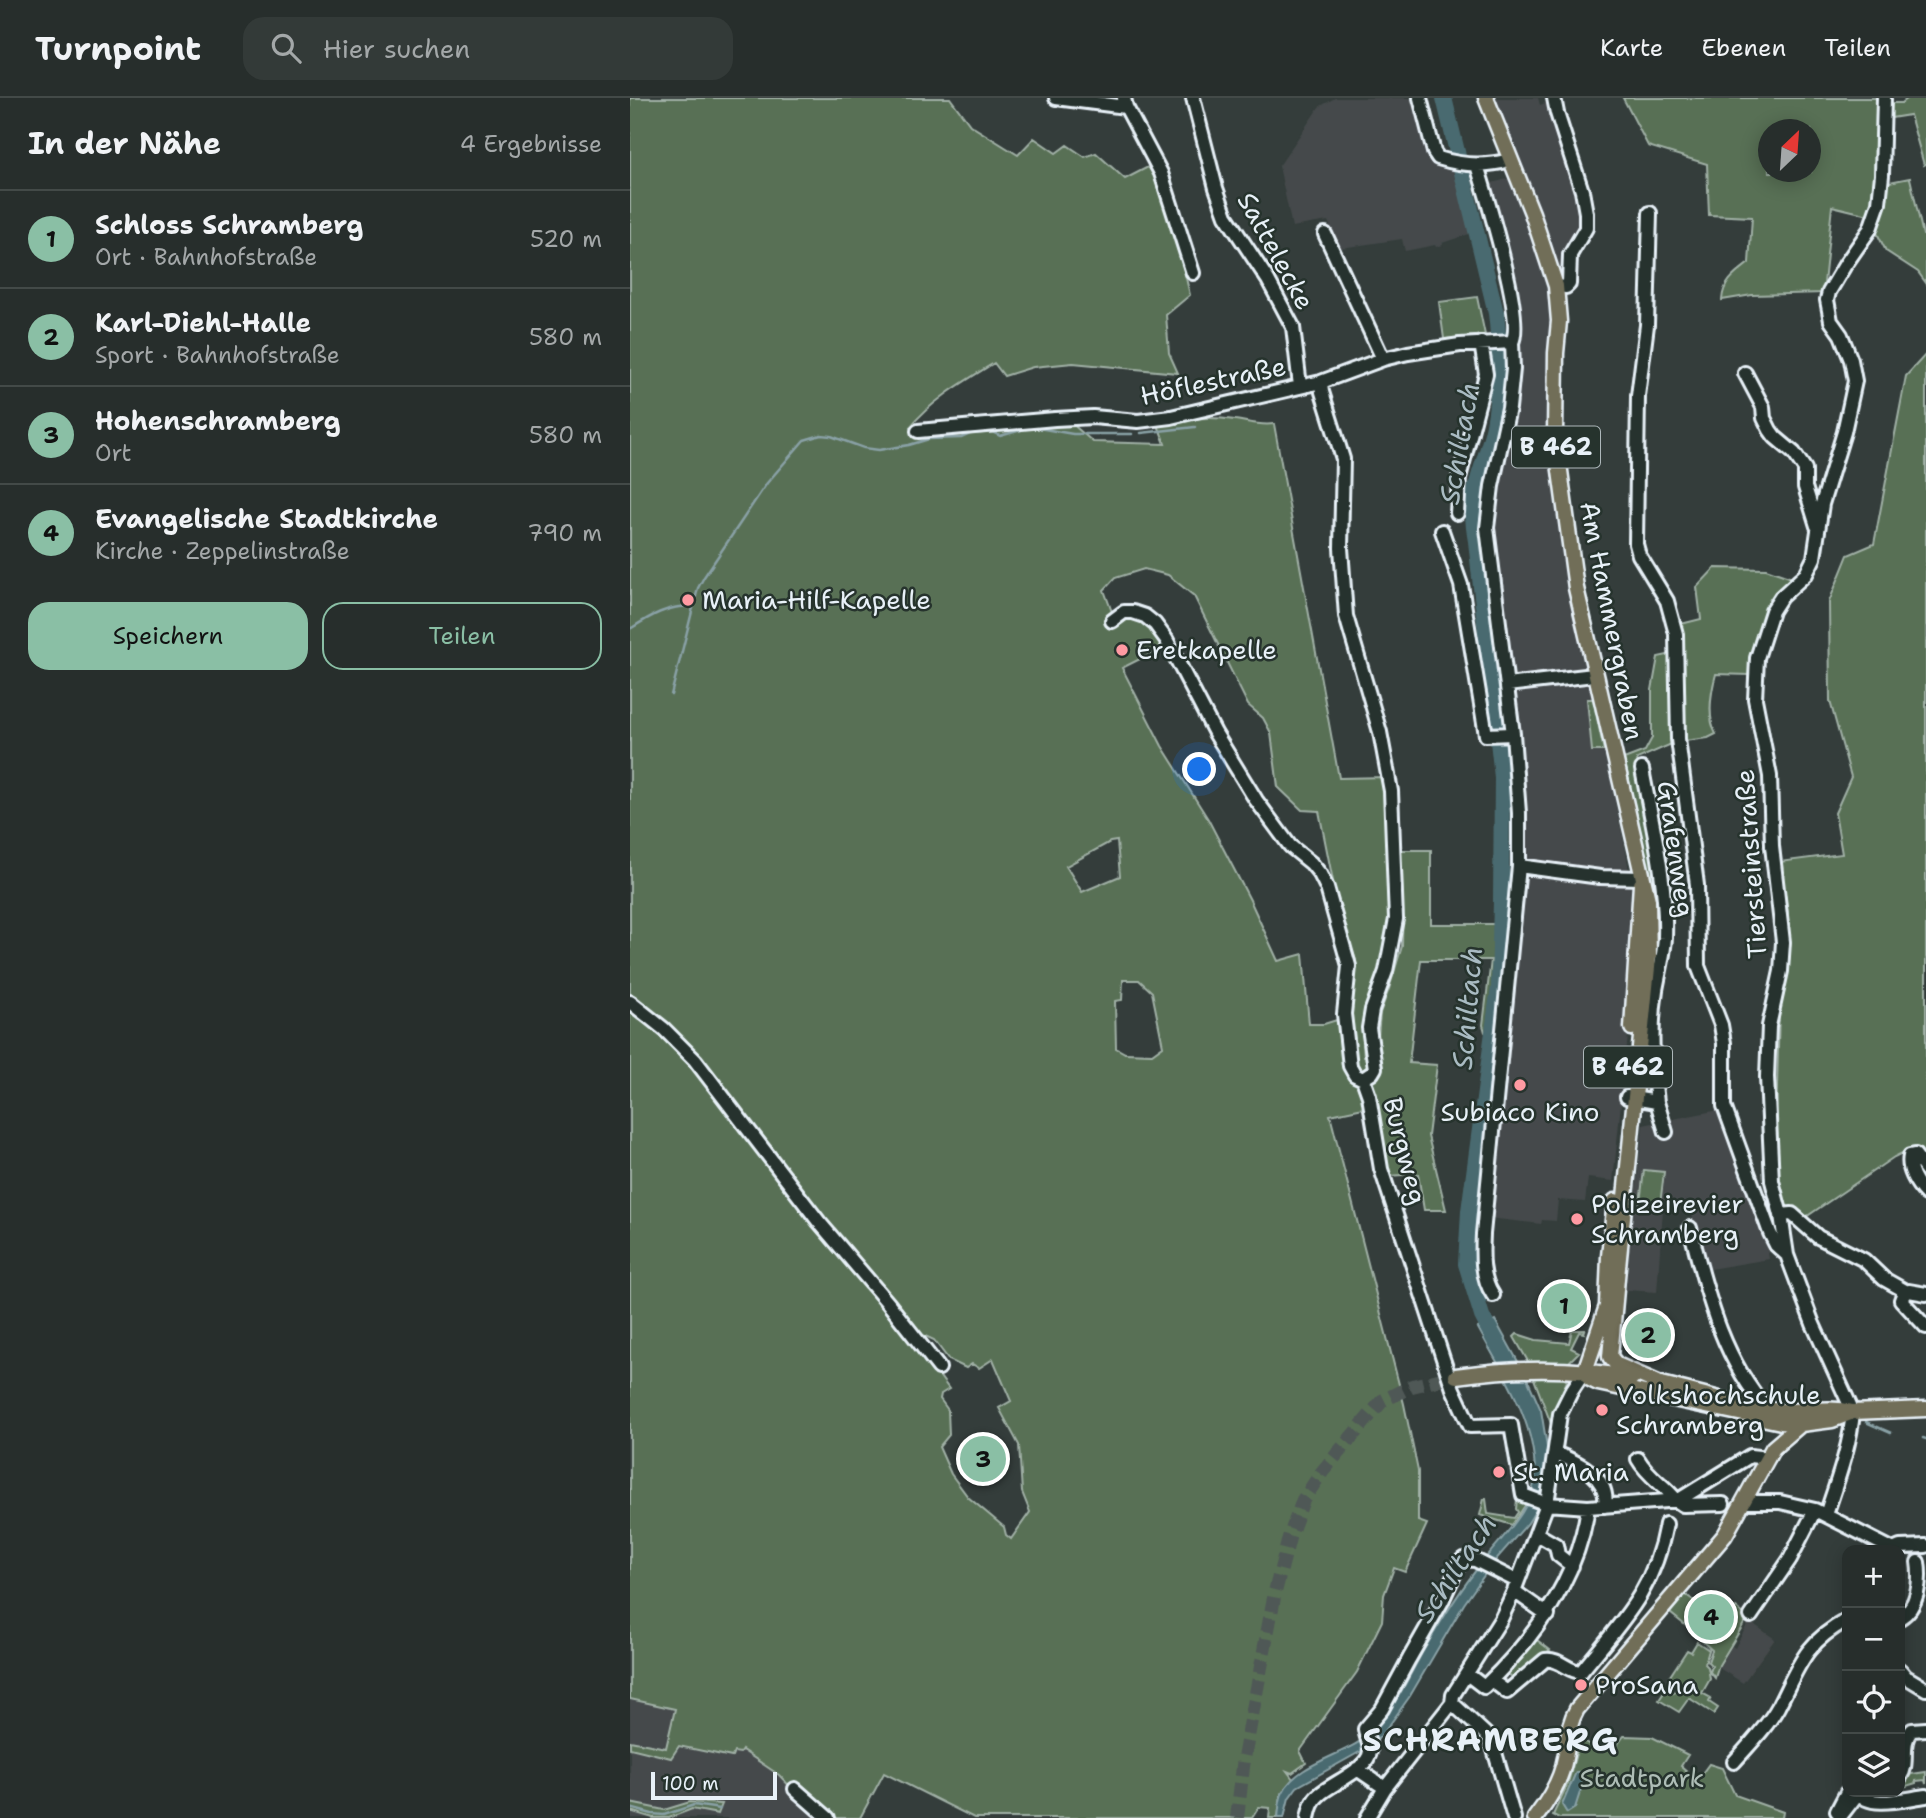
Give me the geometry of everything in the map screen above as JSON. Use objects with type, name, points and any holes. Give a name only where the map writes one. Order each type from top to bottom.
[{"type":"main road","name":"Am Hammergraben","points":[[1486,98],[1532,213],[1556,286],[1559,321],[1555,390],[1557,457],[1576,588],[1642,878]]},
{"type":"main road","name":"B 462","points":[[1642,878],[1631,1098],[1610,1357],[1617,1365],[1658,1383],[1801,1424],[1832,1420],[1853,1412]]},
{"type":"main road","name":"B 462","points":[[1631,1098],[1609,1256],[1607,1306],[1585,1371],[1590,1379],[1598,1383],[1770,1415],[1834,1408],[1853,1412],[1926,1409]]},
{"type":"main road","points":[[1456,1376],[1499,1371],[1585,1371],[1658,1383]]},
{"type":"main road","points":[[1770,1415],[1770,1453]]},
{"type":"main road","points":[[1535,1818],[1548,1801],[1563,1770],[1570,1720],[1577,1709],[1725,1535],[1770,1453],[1801,1424]]},
{"type":"street","points":[[1056,98],[1125,102],[1161,173],[1193,273]]},
{"type":"street","name":"Sattelecke","points":[[1193,98],[1226,216],[1268,280],[1293,327],[1300,386]]},
{"type":"street","points":[[1420,98],[1434,152],[1438,158],[1473,165],[1510,160]]},
{"type":"street","points":[[1554,98],[1582,191],[1587,224],[1570,256],[1569,284],[1566,287],[1556,286]]},
{"type":"street","name":"Tiersteinstraße","points":[[1853,1412],[1813,1324],[1787,1255],[1782,1215],[1772,1181],[1767,1077],[1769,1026],[1781,971],[1783,942],[1772,846],[1770,776],[1755,699],[1756,669],[1772,611],[1781,597],[1806,574],[1814,558],[1817,526],[1844,432],[1855,381],[1852,360],[1828,311],[1829,292],[1870,229],[1879,202],[1884,98]]},
{"type":"street","points":[[1473,165],[1504,265],[1514,321],[1514,338],[1497,342]]},
{"type":"street","points":[[1650,214],[1647,325],[1638,396],[1636,544],[1639,555],[1667,601],[1676,634],[1678,739],[1697,885],[1698,966],[1721,1025],[1724,1043],[1724,1105],[1770,1233],[1787,1255]]},
{"type":"street","points":[[1325,234],[1383,359]]},
{"type":"street","points":[[1457,513],[1459,478],[1497,342]]},
{"type":"street","points":[[1493,1295],[1485,1276],[1483,1234],[1519,866],[1519,813],[1503,734],[1507,685],[1487,528],[1492,486],[1509,408],[1513,369],[1497,342]]},
{"type":"street","name":"Höflestraße","points":[[918,431],[1093,417],[1149,420],[1215,408],[1321,382],[1383,359],[1436,348],[1497,342]]},
{"type":"street","name":"Tiersteinstraße","points":[[1745,373],[1775,437],[1794,453],[1805,469],[1805,487],[1817,526]]},
{"type":"street","points":[[1321,382],[1343,459],[1341,548],[1346,616],[1380,732],[1391,791],[1396,919],[1387,971],[1372,1010],[1369,1028],[1375,1068],[1363,1079]]},
{"type":"street","points":[[1442,531],[1461,585],[1486,735],[1503,734]]},
{"type":"street","name":"Burgweg","points":[[1112,621],[1124,612],[1133,612],[1156,624],[1214,733],[1247,786],[1277,830],[1320,874],[1327,888],[1349,966],[1344,1014],[1350,1066],[1355,1075],[1363,1079],[1369,1096],[1381,1169],[1453,1389],[1470,1426],[1507,1423],[1513,1428],[1526,1495],[1545,1503]]},
{"type":"street","points":[[1507,685],[1594,675]]},
{"type":"street","name":"Grafenweg","points":[[1642,769],[1664,908],[1665,939],[1656,991],[1652,1042],[1657,1102],[1666,1132]]},
{"type":"street","points":[[1519,866],[1600,877],[1642,878]]},
{"type":"street","points":[[630,1002],[695,1060],[819,1222],[939,1368]]},
{"type":"street","points":[[1631,1098],[1657,1102]]},
{"type":"street","points":[[1926,1170],[1915,1155],[1909,1157],[1915,1179],[1926,1194]]},
{"type":"street","points":[[1782,1215],[1792,1214],[1818,1237],[1864,1260],[1904,1296],[1926,1327]]},
{"type":"street","points":[[1690,1228],[1717,1325],[1752,1392],[1770,1415]]},
{"type":"street","points":[[1904,1296],[1926,1294]]},
{"type":"street","points":[[1367,1818],[1385,1788],[1452,1703],[1452,1695],[1501,1619],[1537,1534],[1555,1453],[1560,1414],[1585,1371]]},
{"type":"street","points":[[1751,1616],[1820,1512],[1841,1467],[1853,1412]]},
{"type":"street","points":[[1555,1453],[1592,1473],[1606,1493],[1605,1506]]},
{"type":"street","points":[[1545,1503],[1588,1507],[1677,1501],[1750,1456],[1770,1453]]},
{"type":"street","points":[[1638,1459],[1647,1473],[1683,1505],[1723,1504]]},
{"type":"street","points":[[1745,1502],[1780,1502],[1820,1512],[1884,1545]]},
{"type":"street","points":[[1467,1674],[1484,1687],[1548,1615],[1584,1537],[1588,1507]]},
{"type":"street","points":[[1491,1680],[1507,1692],[1545,1660],[1558,1661],[1575,1672],[1581,1672],[1630,1612],[1648,1585],[1660,1554],[1666,1524]]},
{"type":"street","points":[[1537,1534],[1556,1545],[1559,1555],[1572,1566]]},
{"type":"street","points":[[1905,1547],[1926,1546]]},
{"type":"street","points":[[1905,1555],[1922,1563],[1922,1597],[1905,1613]]},
{"type":"street","points":[[1308,1818],[1312,1803],[1319,1795],[1366,1760],[1370,1752],[1365,1729],[1381,1709],[1442,1601],[1460,1562],[1469,1558],[1496,1571],[1548,1615]]},
{"type":"street","points":[[1734,1762],[1777,1707],[1804,1657],[1818,1639],[1842,1623]]},
{"type":"street","points":[[1901,1671],[1926,1689]]},
{"type":"street","points":[[1452,1703],[1491,1739],[1514,1818]]},
{"type":"street","points":[[1905,1759],[1907,1735],[1912,1730],[1926,1729]]},
{"type":"street","points":[[1357,1769],[1385,1788]]},
{"type":"street","points":[[795,1789],[828,1818]]},
{"type":"street","points":[[1861,1797],[1870,1802],[1926,1796]]},
{"type":"street","points":[[1837,1818],[1837,1811],[1844,1797]]},
{"type":"street","points":[[1837,1818],[1855,1797]]},
{"type":"shaded area","points":[[1335,98],[1428,98],[1439,145],[1454,157],[1469,234],[1436,247],[1435,245],[1405,251],[1402,239],[1341,248],[1328,221],[1292,227],[1279,166],[1319,107]]},
{"type":"shaded area","points":[[1493,98],[1538,98],[1540,105],[1551,101],[1585,223],[1564,281]]},
{"type":"shaded area","points":[[1511,178],[1548,275],[1554,313],[1551,455],[1584,656],[1626,851],[1634,905],[1628,1035],[1613,1181],[1588,1178],[1585,1202],[1558,1200],[1556,1221],[1542,1220],[1541,1224],[1489,1218],[1524,871],[1492,528],[1493,497],[1520,363],[1518,335],[1488,184]]},
{"type":"shaded area","points":[[1719,1110],[1765,1235],[1769,1259],[1704,1270],[1689,1200],[1665,1208],[1634,1206],[1643,1125]]},
{"type":"shaded area","points":[[1632,1207],[1663,1209],[1657,1292],[1626,1290]]},
{"type":"shaded area","points":[[1749,1621],[1775,1639],[1743,1683],[1719,1668],[1732,1646],[1735,1648]]},
{"type":"shaded area","points":[[630,1675],[779,1775],[826,1818],[630,1818]]},
{"type":"green space","points":[[630,98],[950,98],[970,125],[1018,155],[1034,138],[1056,153],[1067,145],[1085,157],[1096,153],[1125,179],[1154,164],[1173,223],[1190,295],[1166,315],[1169,353],[1178,373],[1073,363],[1033,367],[1004,376],[994,363],[928,408],[910,427],[916,436],[1070,422],[1093,442],[1165,444],[1157,422],[1216,418],[1274,424],[1339,778],[1387,777],[1395,897],[1369,1044],[1363,1045],[1364,1057],[1370,1059],[1367,1069],[1360,1070],[1357,1066],[1348,1016],[1347,990],[1356,960],[1341,921],[1319,811],[1302,810],[1278,787],[1271,733],[1263,718],[1248,705],[1194,596],[1168,575],[1144,569],[1115,578],[1104,590],[1116,623],[1128,618],[1144,620],[1166,646],[1122,668],[1162,746],[1208,819],[1278,961],[1303,954],[1309,1024],[1324,1024],[1340,1019],[1368,1107],[1330,1115],[1404,1404],[1418,1471],[1418,1521],[1427,1524],[1405,1572],[1394,1568],[1384,1595],[1382,1621],[1357,1672],[1300,1751],[1306,1763],[1292,1773],[1287,1771],[1293,1779],[1281,1795],[1278,1818],[1269,1818],[1270,1808],[1259,1807],[1252,1818],[974,1818],[884,1773],[860,1818],[826,1818],[779,1775],[742,1750],[740,1753],[734,1752],[732,1757],[679,1746],[671,1758],[630,1748],[630,1741],[666,1748],[675,1709],[630,1699]],"holes":[[[1117,841],[1120,876],[1082,892],[1066,866],[1110,842]],[[1123,980],[1139,980],[1152,992],[1163,1046],[1152,1054],[1125,1053],[1116,1048],[1115,1001],[1122,1000]],[[923,1335],[934,1340],[949,1360],[966,1368],[972,1364],[979,1368],[993,1359],[1011,1401],[999,1408],[1019,1445],[1022,1492],[1030,1512],[1011,1539],[1006,1535],[1004,1527],[968,1497],[951,1474],[939,1447],[949,1435],[948,1410],[940,1399],[941,1394],[949,1389],[913,1340]]]},
{"type":"green space","points":[[1623,98],[1881,98],[1873,216],[1832,206],[1823,293],[1752,295],[1722,300],[1727,283],[1749,263],[1752,217],[1709,215],[1707,164],[1648,146]]},
{"type":"green space","points":[[1908,98],[1926,98],[1924,165],[1910,115],[1885,119],[1888,103],[1902,103]]},
{"type":"green space","points":[[1910,178],[1923,235],[1926,235],[1926,283],[1918,272],[1886,251],[1874,227],[1884,183]]},
{"type":"green space","points":[[1477,297],[1485,335],[1444,339],[1439,302]]},
{"type":"green space","points":[[1926,354],[1926,1165],[1916,1149],[1910,1149],[1803,1219],[1786,1205],[1779,1190],[1776,1127],[1779,1008],[1786,972],[1788,912],[1779,862],[1842,854],[1835,813],[1851,777],[1830,701],[1829,602],[1848,555],[1874,544],[1906,376]]},
{"type":"green space","points":[[1715,568],[1766,569],[1792,578],[1767,615],[1750,675],[1716,674],[1711,713],[1716,734],[1708,738],[1676,742],[1637,759],[1659,881],[1652,883],[1624,759],[1645,751],[1652,738],[1652,690],[1658,657],[1677,653],[1677,625],[1701,619],[1697,587]]},
{"type":"green space","points":[[1587,699],[1593,699],[1604,751],[1592,751]]},
{"type":"green space","points":[[1399,850],[1431,850],[1431,924],[1498,924],[1495,988],[1489,1033],[1485,1032],[1483,1025],[1491,960],[1421,960],[1409,1063],[1437,1065],[1428,1136],[1446,1210],[1424,1210],[1418,1174],[1388,1176],[1372,1081],[1381,1063],[1378,1037],[1380,1013],[1402,946],[1403,896]]},
{"type":"green space","points":[[1644,1170],[1664,1172],[1660,1205],[1640,1203]]},
{"type":"green space","points":[[1572,1330],[1585,1330],[1584,1333],[1579,1332],[1571,1348],[1579,1352],[1566,1365],[1529,1363],[1514,1337],[1517,1334],[1536,1340],[1569,1343]]},
{"type":"green space","points":[[1533,1376],[1561,1376],[1567,1381],[1559,1400],[1553,1429]]},
{"type":"green space","points":[[1484,1499],[1488,1514],[1514,1518],[1518,1512],[1517,1499],[1528,1501],[1512,1525],[1480,1515]]},
{"type":"green space","points":[[1685,1594],[1697,1603],[1685,1625],[1670,1613]]},
{"type":"green space","points":[[1736,1608],[1748,1617],[1719,1665],[1715,1678],[1710,1672],[1712,1666],[1708,1662],[1712,1650],[1701,1640],[1721,1639]]},
{"type":"green space","points":[[1533,1637],[1550,1650],[1513,1678],[1505,1671]]},
{"type":"green space","points":[[1697,1642],[1709,1650],[1705,1664],[1710,1679],[1702,1693],[1711,1698],[1709,1702],[1718,1708],[1714,1714],[1689,1698],[1679,1712],[1659,1700],[1665,1691],[1674,1693],[1679,1687],[1668,1679],[1687,1650],[1691,1652]]},
{"type":"green space","name":"Stadtpark","points":[[1624,1736],[1652,1737],[1688,1755],[1681,1766],[1694,1777],[1700,1776],[1709,1764],[1722,1768],[1735,1795],[1783,1812],[1782,1818],[1559,1818],[1553,1815],[1568,1783],[1580,1739],[1601,1752],[1616,1746]]},
{"type":"green space","points":[[1926,1772],[1926,1784],[1925,1780],[1916,1781],[1905,1786],[1905,1778]]},
{"type":"green space","points":[[690,1802],[722,1804],[718,1814],[692,1809],[669,1818],[653,1818],[630,1811],[630,1803],[664,1810]]},
{"type":"water","points":[[1495,1320],[1526,1376],[1541,1410],[1549,1459],[1543,1498],[1528,1523],[1492,1564],[1464,1604],[1410,1696],[1383,1734],[1372,1745],[1297,1787],[1289,1798],[1284,1818],[1278,1818],[1282,1795],[1290,1781],[1312,1765],[1364,1739],[1374,1730],[1400,1693],[1451,1605],[1516,1521],[1529,1499],[1535,1475],[1530,1435],[1516,1398],[1478,1328]]},
{"type":"water","points":[[1576,1772],[1581,1772],[1583,1783],[1575,1808],[1567,1813],[1562,1805]]},
{"type":"waterway","name":"Schiltach","points":[[1444,98],[1496,313],[1498,340],[1496,413],[1475,494],[1473,523],[1502,777],[1499,987],[1469,1211],[1466,1264],[1482,1316],[1496,1343]]},
{"type":"waterway","points":[[671,695],[698,588],[767,483],[804,440],[821,435],[831,436],[864,448],[879,450],[929,439],[961,438],[970,434],[992,432],[1000,436],[1032,427],[1073,434],[1132,434]]},
{"type":"waterway","points":[[1141,433],[1195,427]]},
{"type":"waterway","points":[[630,629],[660,612],[693,606]]},
{"type":"waterway","points":[[1866,1422],[1891,1433]]},
{"type":"waterway","points":[[630,1808],[664,1815],[694,1805],[720,1809]]},
{"type":"tunnel","points":[[1237,1818],[1244,1758],[1275,1592],[1289,1538],[1303,1500],[1322,1472],[1382,1401],[1412,1386],[1456,1376]]},
{"type":"place","name":"Maria-Hilf-Kapelle","points":[[688,600]]},
{"type":"place","name":"Eretkapelle","points":[[1122,650]]},
{"type":"place","name":"Subiaco Kino","points":[[1520,1085]]},
{"type":"place","name":"Polizeirevier Schramberg","points":[[1577,1219]]},
{"type":"place","name":"Schloss Schramberg","points":[[1564,1306]]},
{"type":"place","name":"Karl-Diehl-Halle","points":[[1648,1335]]},
{"type":"place","name":"Volkshochschule Schramberg","points":[[1602,1410]]},
{"type":"place","name":"Hohenschramberg","points":[[983,1459]]},
{"type":"place","name":"St. Maria","points":[[1499,1472]]},
{"type":"place","name":"Evangelische Stadtkirche","points":[[1711,1617]]},
{"type":"place","name":"ProSana","points":[[1581,1685]]},
{"type":"district","name":"SCHRAMBERG","points":[[1491,1739]]}]
